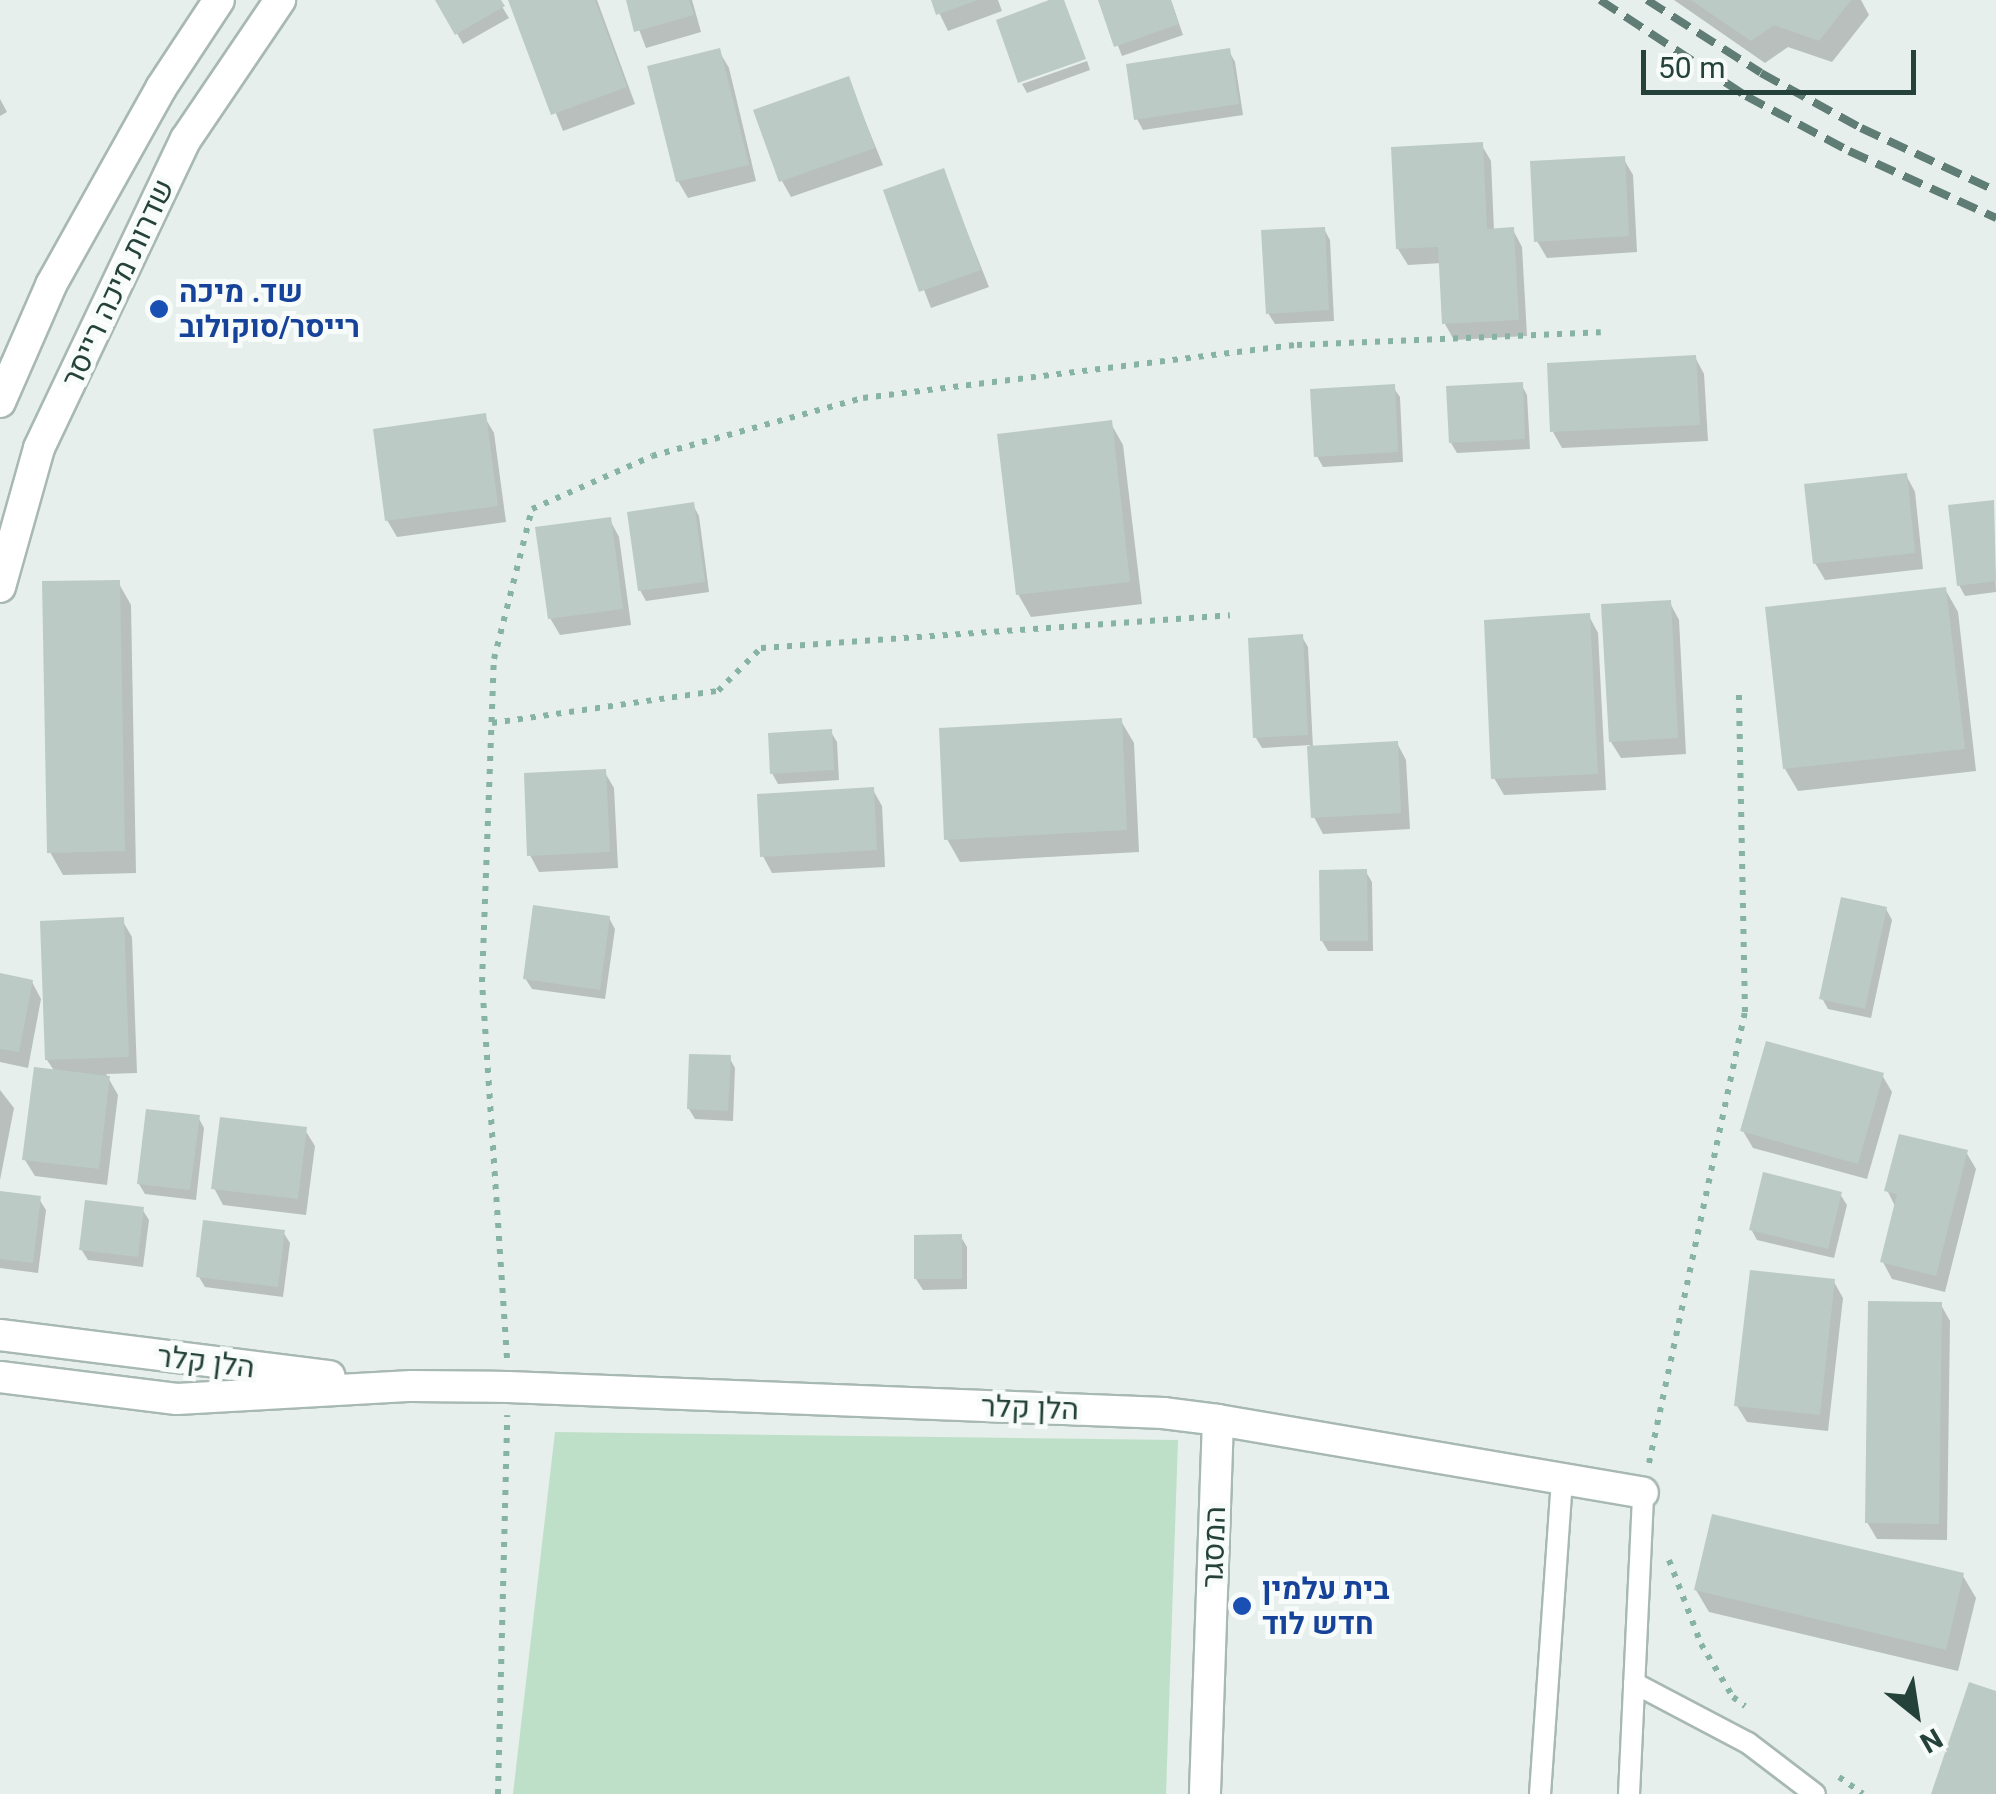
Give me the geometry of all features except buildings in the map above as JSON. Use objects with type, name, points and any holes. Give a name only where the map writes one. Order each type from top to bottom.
[{"type":"street","name":"שדרות מיכה רייסר","points":[[0,402],[51,286],[161,88],[218,0]]},
{"type":"street","name":"שדרות מיכה רייסר","points":[[0,588],[39,448],[186,139],[280,0]]},
{"type":"street","name":"הלן קלר","points":[[0,1335],[412,1386]]},
{"type":"street","name":"הלן קלר","points":[[0,1377],[177,1398],[412,1386],[508,1387],[1144,1412],[1218,1420],[1643,1493]]},
{"type":"street","name":"המסגר","points":[[1205,1794],[1218,1420]]},
{"type":"lane","points":[[1540,1794],[1562,1479]]},
{"type":"lane","points":[[1629,1794],[1643,1493]]},
{"type":"lane","points":[[1634,1683],[1748,1743],[1814,1794]]},
{"type":"path","points":[[498,1794],[508,1387],[482,982],[494,659],[532,509],[652,456],[863,398],[1298,345],[1601,332]]},
{"type":"path","points":[[492,723],[718,691],[761,648],[1230,615]]},
{"type":"path","points":[[1643,1493],[1746,1012],[1739,690]]},
{"type":"path","points":[[1662,1543],[1701,1644],[1733,1697],[1759,1717]]},
{"type":"path","points":[[1836,1775],[1862,1794]]},
{"type":"green space","points":[[555,1432],[1178,1440],[1166,1794],[513,1794]]},
{"type":"railway","points":[[1600,0],[1746,96],[1849,151],[1996,218]]},
{"type":"railway","points":[[1647,0],[1761,73],[1861,128],[1996,191]]},
{"type":"place","name":"שד. מיכה רייסר/סוקולוב","points":[[159,309]]},
{"type":"place","name":"בית עלמין חדש לוד","points":[[1242,1606]]}]
